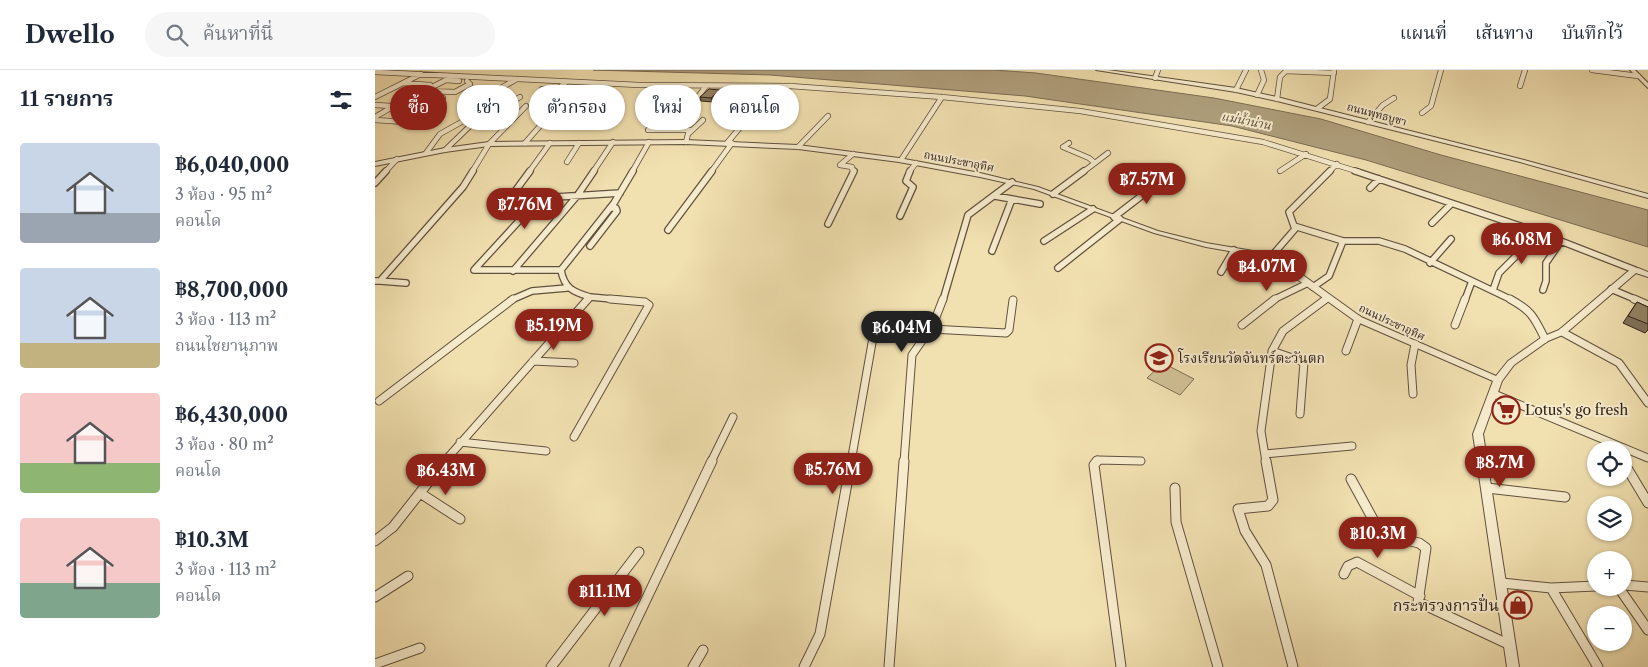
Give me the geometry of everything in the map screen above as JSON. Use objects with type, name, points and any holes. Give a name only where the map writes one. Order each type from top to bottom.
[{"type":"street","name":"ถนนพุทธบูชา","points":[[1098,70],[1237,90],[1318,108],[1648,196]]},
{"type":"street","points":[[1155,78],[1158,70]]},
{"type":"street","points":[[1237,90],[1246,70]]},
{"type":"street","points":[[1257,95],[1264,80],[1261,70]]},
{"type":"street","points":[[1422,113],[1431,106],[1441,70]]},
{"type":"street","points":[[1520,86],[1525,70]]},
{"type":"street","points":[[1592,70],[1637,76]]},
{"type":"street","points":[[1632,70],[1648,86]]},
{"type":"street","points":[[1277,99],[1280,77],[1285,71],[1334,72],[1330,99],[1318,108]]},
{"type":"street","points":[[375,72],[639,86],[711,86]]},
{"type":"street","points":[[375,97],[422,73]]},
{"type":"street","points":[[417,84],[434,74]]},
{"type":"street","points":[[467,81],[470,84],[455,92],[429,91],[427,89],[445,80],[467,81],[474,77]]},
{"type":"street","points":[[506,85],[517,79]]},
{"type":"street","points":[[563,85],[567,82]]},
{"type":"street","points":[[402,83],[430,85]]},
{"type":"street","points":[[701,93],[706,86]]},
{"type":"street","points":[[799,87],[1080,111],[1263,142],[1337,164],[1535,231],[1648,275]]},
{"type":"street","points":[[445,150],[465,128],[520,97]]},
{"type":"street","points":[[901,160],[942,98]]},
{"type":"street","points":[[1368,122],[1383,105],[1394,98]]},
{"type":"street","points":[[375,105],[390,106]]},
{"type":"street","points":[[377,281],[463,187],[489,144],[526,106]]},
{"type":"street","points":[[375,119],[390,109]]},
{"type":"street","points":[[798,147],[828,116]]},
{"type":"street","points":[[375,119],[390,120]]},
{"type":"street","points":[[426,154],[440,134],[457,124]]},
{"type":"street","points":[[525,143],[536,130]]},
{"type":"street","points":[[686,142],[688,134],[692,130]]},
{"type":"street","points":[[668,230],[739,130]]},
{"type":"street","points":[[513,272],[577,196],[613,142]]},
{"type":"street","name":"ถนนประชาอุทิศ","points":[[375,164],[445,150],[489,144],[613,142],[730,143],[798,147],[917,163],[1012,182],[1053,194],[1156,232],[1206,245],[1270,258],[1358,319],[1499,380]]},
{"type":"street","points":[[574,437],[649,305],[645,302],[590,297],[573,292],[563,284],[561,270],[610,208],[649,142]]},
{"type":"street","points":[[499,213],[550,143]]},
{"type":"street","points":[[567,162],[579,143]]},
{"type":"street","points":[[1069,143],[1063,147],[1089,158],[1095,163]]},
{"type":"street","points":[[1053,194],[1108,153]]},
{"type":"street","points":[[828,224],[854,170],[852,167],[840,165],[845,158],[853,154]]},
{"type":"street","points":[[1280,171],[1306,154]]},
{"type":"street","points":[[375,183],[397,159]]},
{"type":"street","points":[[900,216],[913,187],[906,179],[911,169],[917,163]]},
{"type":"street","points":[[1270,258],[1295,229],[1289,212],[1337,164]]},
{"type":"street","points":[[1058,268],[1153,187],[1151,180],[1161,172]]},
{"type":"street","points":[[1370,188],[1379,179]]},
{"type":"street","points":[[889,667],[912,355],[931,329],[944,297],[967,215],[1012,182]]},
{"type":"street","points":[[561,270],[513,272],[474,270],[540,198],[620,193]]},
{"type":"street","points":[[995,196],[1040,204]]},
{"type":"street","points":[[992,251],[1012,199]]},
{"type":"street","points":[[1431,223],[1451,204]]},
{"type":"street","points":[[590,246],[617,210],[616,208],[610,208]]},
{"type":"street","points":[[1044,241],[1093,209]]},
{"type":"street","points":[[1294,226],[1343,241],[1379,240],[1405,249],[1525,307],[1532,314],[1545,340]]},
{"type":"street","points":[[1493,290],[1499,274],[1535,231]]},
{"type":"street","points":[[1431,263],[1451,239]]},
{"type":"street","points":[[1242,325],[1273,300],[1310,285],[1323,282],[1329,276],[1343,241]]},
{"type":"street","points":[[1543,290],[1546,281],[1546,263],[1561,241]]},
{"type":"street","points":[[1221,272],[1234,250]]},
{"type":"street","points":[[1513,667],[1502,583],[1478,434],[1499,380],[1511,363],[1545,340],[1562,332],[1635,270]]},
{"type":"street","points":[[377,281],[406,282]]},
{"type":"street","points":[[1455,325],[1472,281]]},
{"type":"street","points":[[379,401],[515,297],[532,291],[567,288]]},
{"type":"street","points":[[1611,290],[1648,305]]},
{"type":"street","points":[[375,541],[393,527],[460,442],[590,297]]},
{"type":"street","points":[[1293,667],[1266,565],[1245,531],[1238,510],[1268,506],[1273,500],[1261,431],[1272,351],[1283,331],[1327,298]]},
{"type":"street","points":[[803,667],[820,634],[875,326],[1005,333],[1009,330],[1013,300]]},
{"type":"street","points":[[1346,351],[1358,319]]},
{"type":"street","points":[[1562,332],[1619,363],[1648,403]]},
{"type":"street","points":[[1413,394],[1411,365],[1415,344]]},
{"type":"street","points":[[1272,351],[1304,362],[1300,414]]},
{"type":"street","points":[[533,361],[574,363]]},
{"type":"street","points":[[1494,394],[1602,441]]},
{"type":"street","points":[[615,667],[733,417]]},
{"type":"street","points":[[460,442],[546,451]]},
{"type":"street","points":[[1265,454],[1351,446]]},
{"type":"street","points":[[1632,452],[1648,458]]},
{"type":"street","points":[[1121,667],[1094,465],[1098,460],[1141,461]]},
{"type":"street","points":[[1632,476],[1648,502]]},
{"type":"street","points":[[1351,479],[1381,534],[1419,543],[1426,548],[1418,602],[1510,645]]},
{"type":"street","points":[[1175,488],[1176,522],[1218,667]]},
{"type":"street","points":[[1487,488],[1565,497]]},
{"type":"street","points":[[420,493],[460,519]]},
{"type":"street","points":[[551,667],[639,552]]},
{"type":"street","points":[[1344,574],[1348,566],[1357,562],[1420,596]]},
{"type":"street","points":[[375,597],[408,576]]},
{"type":"street","points":[[1502,583],[1551,588],[1587,586]]},
{"type":"street","points":[[1632,586],[1648,587]]},
{"type":"street","points":[[1551,588],[1598,667]]},
{"type":"street","points":[[1625,596],[1648,630]]},
{"type":"street","points":[[375,664],[420,648]]},
{"type":"street","points":[[693,667],[703,650]]},
{"type":"shaded area","points":[[1163,363],[1194,379],[1180,395],[1147,378]]},
{"type":"water","name":"แม่น้ำน่าน","points":[[593,70],[994,70],[1036,73],[1214,98],[1321,119],[1441,155],[1648,210],[1648,247],[1366,160],[1232,126],[1025,96],[770,75]]},
{"type":"building","points":[[709,89],[711,89],[711,98],[701,96]]},
{"type":"building","points":[[1637,302],[1648,307],[1648,324],[1628,316]]},
{"type":"place","name":"โรงเรียนวัดจันทร์ตะวันตก","points":[[1159,358]]},
{"type":"place","name":"Lotus's go fresh","points":[[1506,410]]},
{"type":"place","name":"กระทรวงการปั่น","points":[[1518,605]]}]
